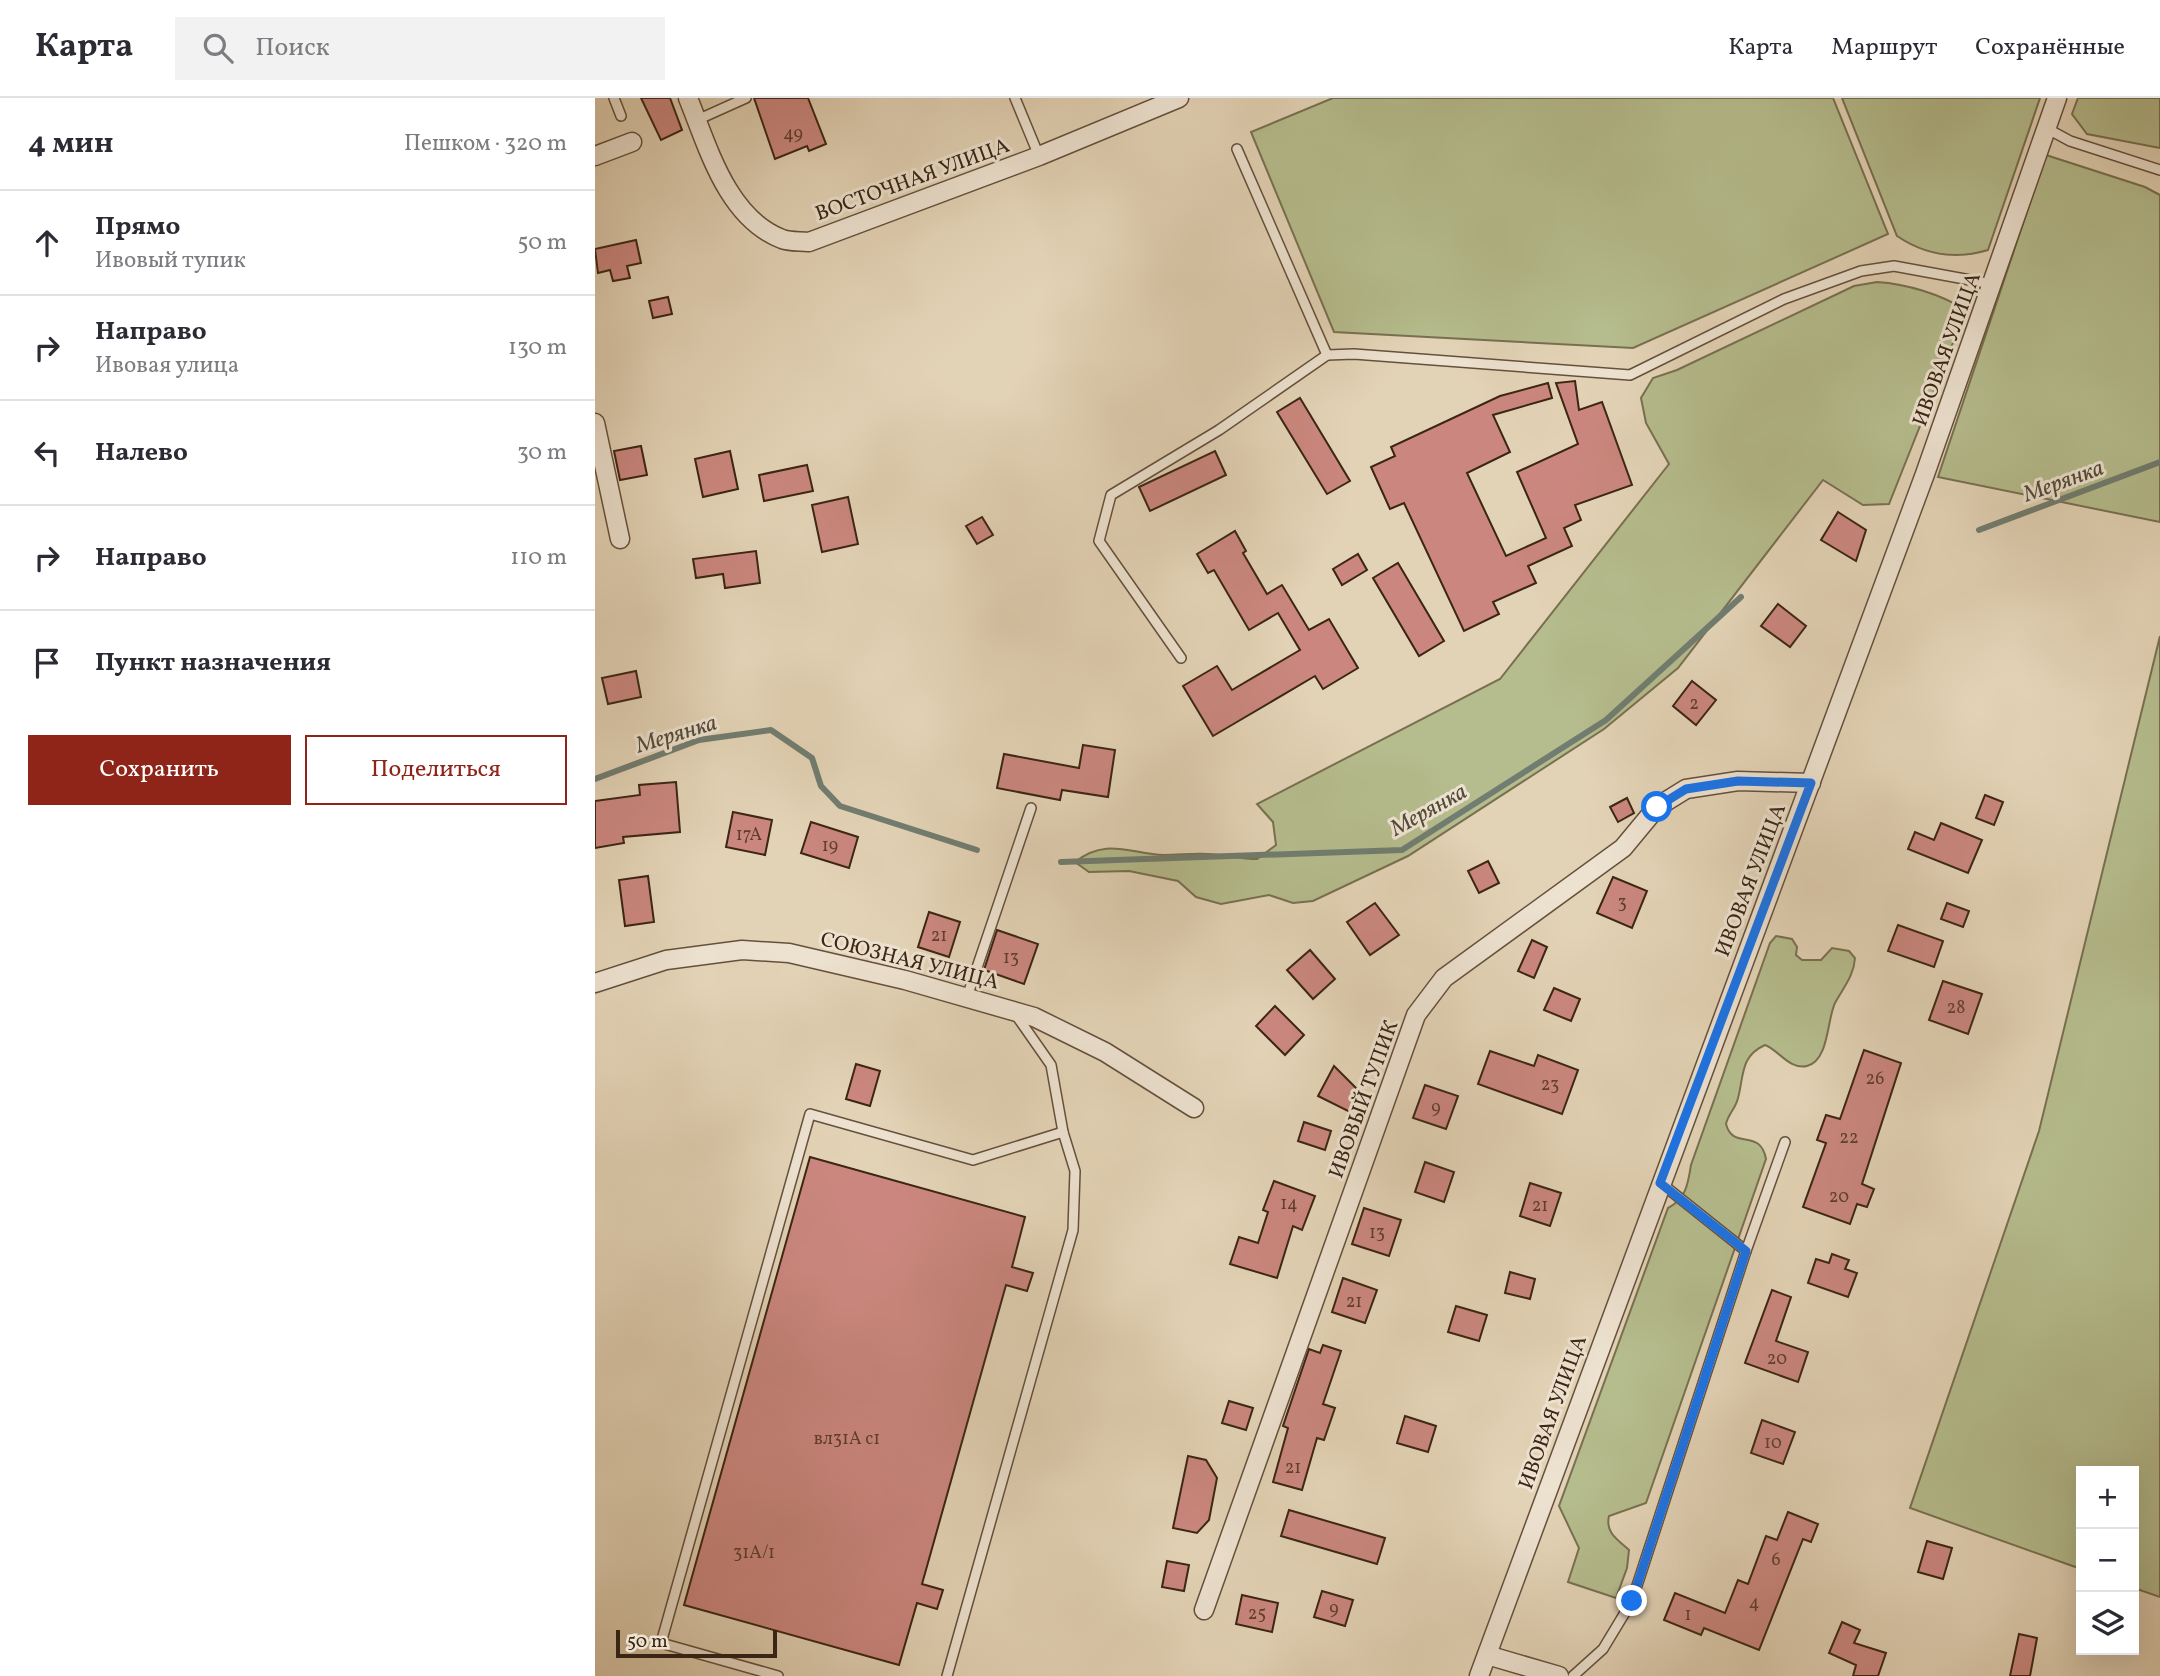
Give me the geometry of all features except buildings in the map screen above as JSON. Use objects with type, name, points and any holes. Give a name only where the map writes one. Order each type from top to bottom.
[{"type":"street","name":"ВОСТОЧНАЯ УЛИЦА","points":[[688,98],[719,173],[749,218],[782,240],[809,242],[1039,156],[1179,98]]},
{"type":"street","name":"ИВОВАЯ УЛИЦА","points":[[1479,1676],[1994,284],[2057,98]]},
{"type":"street","points":[[595,156],[632,142]]},
{"type":"street","points":[[595,423],[620,539]]},
{"type":"street","name":"ИВОВЫЙ ТУПИК","points":[[1204,1610],[1416,1015],[1444,978],[1623,848],[1657,807],[1686,789],[1738,781],[1811,783]]},
{"type":"street","name":"СОЮЗНАЯ УЛИЦА","points":[[595,984],[666,960],[742,950],[789,953],[967,997],[1034,1017],[1105,1052],[1194,1108]]},
{"type":"street","points":[[1486,1655],[1559,1676]]},
{"type":"lane","points":[[614,98],[621,116]]},
{"type":"lane","points":[[697,120],[746,98]]},
{"type":"lane","points":[[1015,98],[1039,156]]},
{"type":"lane","points":[[2046,128],[2070,141],[2160,170]]},
{"type":"lane","points":[[1237,149],[1327,355]]},
{"type":"lane","points":[[1181,658],[1099,541],[1111,495],[1219,430],[1327,355],[1395,357],[1630,375],[1784,299],[1861,271],[1894,267],[1994,284]]},
{"type":"lane","points":[[967,997],[1031,808]]},
{"type":"lane","points":[[947,1676],[1073,1230],[1075,1171],[1063,1132],[1051,1065],[1013,1011]]},
{"type":"lane","points":[[778,1676],[661,1643],[810,1114],[973,1160],[1063,1132]]},
{"type":"lane","points":[[1573,1676],[1603,1650],[1632,1601],[1746,1251],[1785,1142]]},
{"type":"lane","points":[[1660,1183],[1746,1251]]},
{"type":"green space","points":[[1333,98],[1833,98],[1888,234],[1633,348],[1334,332],[1251,132]]},
{"type":"green space","points":[[1842,98],[2040,98],[1988,250],[1964,255],[1941,254],[1918,248],[1897,236]]},
{"type":"green space","points":[[2078,98],[2160,98],[2160,148],[2087,134],[2072,114]]},
{"type":"green space","points":[[2046,155],[2145,187],[2160,195],[2160,522],[1938,477]]},
{"type":"green space","points":[[1877,282],[1923,291],[1966,310],[1889,504],[1863,505],[1823,480],[1678,668],[1604,729],[1408,856],[1313,901],[1293,903],[1269,895],[1221,904],[1196,897],[1178,881],[1129,871],[1089,872],[1075,862],[1086,854],[1108,849],[1164,855],[1203,854],[1257,859],[1276,845],[1273,822],[1257,804],[1500,679],[1669,464],[1646,423],[1641,398],[1653,378],[1677,370],[1854,286]]},
{"type":"green space","points":[[2160,636],[2160,1597],[2139,1590],[2139,1466],[2076,1466],[2076,1567],[1910,1508],[2039,1131]]},
{"type":"green space","points":[[1776,936],[1792,939],[1797,947],[1796,955],[1802,960],[1821,960],[1832,948],[1849,951],[1855,958],[1854,964],[1832,1010],[1823,1048],[1814,1063],[1807,1066],[1795,1065],[1765,1045],[1751,1055],[1744,1067],[1737,1102],[1726,1124],[1734,1136],[1758,1144],[1766,1159],[1646,1503],[1609,1516],[1611,1532],[1629,1550],[1627,1568],[1616,1598],[1568,1582],[1579,1548],[1559,1506],[1668,1208],[1679,1200],[1685,1190],[1691,1165],[1770,943]]},
{"type":"waterway","name":"Мерянка","points":[[1979,530],[2160,462]]},
{"type":"waterway","name":"Мерянка","points":[[1061,862],[1402,850],[1606,720],[1741,597]]},
{"type":"waterway","name":"Мерянка","points":[[595,779],[699,740],[771,730],[812,758],[821,786],[840,806],[977,850]]},
{"type":"route","points":[[1632,1601],[1746,1251],[1660,1183],[1811,783],[1738,781],[1686,789],[1657,807]]}]
